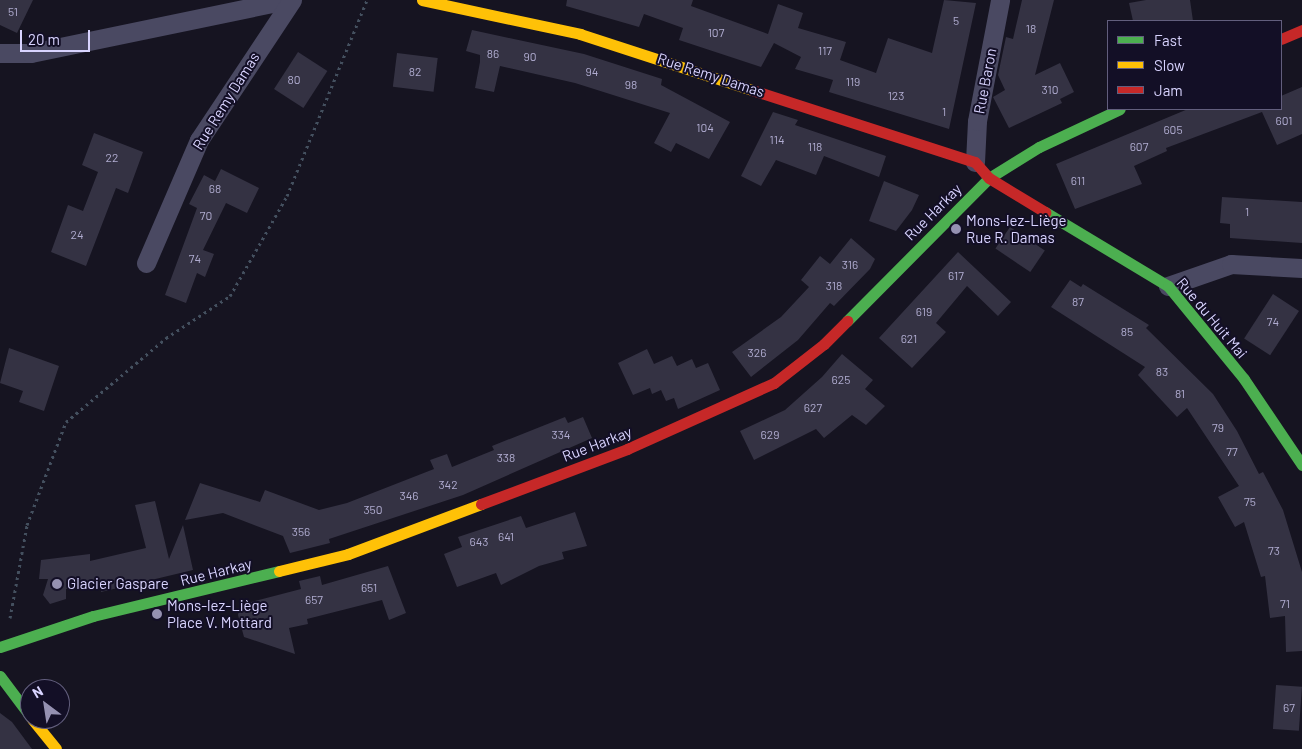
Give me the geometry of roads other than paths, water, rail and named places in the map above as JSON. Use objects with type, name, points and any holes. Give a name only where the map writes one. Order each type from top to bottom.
[{"type":"street","points":[[0,53],[31,53],[286,0]]},
{"type":"street","name":"Rue Remy Damas","points":[[146,262],[198,140],[292,0]]},
{"type":"street","name":"Rue Remy Damas","points":[[422,0],[580,34],[975,162]]},
{"type":"street","name":"Rue Baron","points":[[975,162],[977,121],[1000,0]]},
{"type":"street","points":[[1282,39],[1302,30]]},
{"type":"street","name":"Rue Harkay","points":[[2,646],[93,616],[348,554],[627,449],[774,383],[824,344],[989,178],[1039,147],[1118,110]]},
{"type":"street","points":[[975,162],[989,178]]},
{"type":"street","name":"Rue du Huit Mai","points":[[989,178],[1168,286],[1244,380],[1302,465]]},
{"type":"street","points":[[1168,286],[1231,264],[1302,268]]},
{"type":"street","points":[[0,676],[20,703]]},
{"type":"street","points":[[40,729],[56,749]]},
{"type":"place","name":"Mons-lez-Liège Rue R. Damas","points":[[956,229]]},
{"type":"place","name":"Glacier Gaspare","points":[[57,584]]},
{"type":"place","name":"Mons-lez-Liège Place V. Mottard","points":[[157,614]]}]
